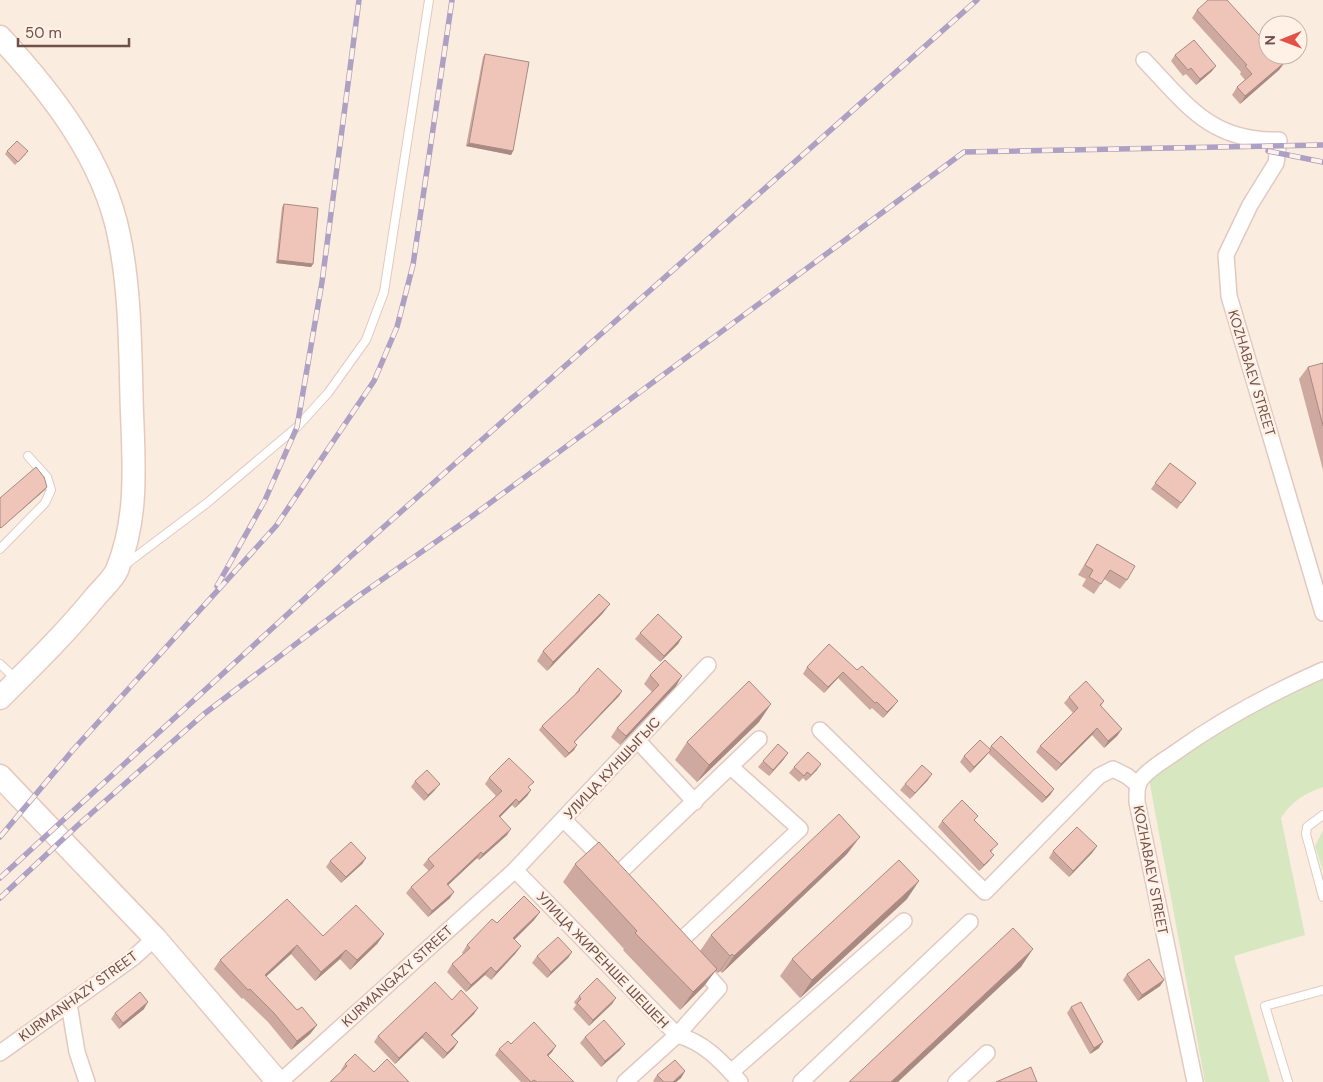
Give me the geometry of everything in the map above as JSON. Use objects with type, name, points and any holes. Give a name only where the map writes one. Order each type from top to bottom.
[{"type":"main road","points":[[0,698],[69,630],[116,572],[128,536],[134,497],[127,298],[119,235],[105,192],[89,154],[39,79],[4,48]]},
{"type":"main road","points":[[0,776],[155,938],[279,1082]]},
{"type":"street","name":"KOZHABAEV STREET","points":[[1144,60],[1206,122],[1232,136],[1260,141],[1279,140],[1276,163],[1250,205],[1226,255],[1226,274],[1229,296],[1323,613]]},
{"type":"street","name":"УЛИЦА КУНШЫГЫС","points":[[515,870],[708,666]]},
{"type":"street","name":"KOZHABAEV STREET","points":[[1195,1082],[1137,802],[1138,785],[1142,778],[1154,768],[1202,733],[1275,691],[1323,670]]},
{"type":"street","points":[[820,730],[985,892],[1105,772],[1113,770],[1127,776],[1138,785]]},
{"type":"street","points":[[618,874],[732,768],[759,739]]},
{"type":"street","points":[[638,742],[695,802]]},
{"type":"street","points":[[677,944],[800,828],[732,768]]},
{"type":"street","points":[[564,820],[630,888]]},
{"type":"street","name":"УЛИЦА ЖИРЕНШЕ ШЕШЕН","points":[[515,870],[676,1035],[691,1038],[705,1046],[736,1077]]},
{"type":"street","name":"KURMANGAZY STREET","points":[[279,1082],[515,870]]},
{"type":"street","points":[[736,1077],[904,921]]},
{"type":"street","points":[[801,1082],[970,922]]},
{"type":"street","points":[[625,1082],[676,1035],[719,988],[666,930]]},
{"type":"street","name":"KURMANHAZY STREET","points":[[0,1053],[133,958],[155,938]]},
{"type":"street","points":[[69,1004],[77,1052],[87,1082]]},
{"type":"street","points":[[956,1082],[987,1053]]},
{"type":"lane","points":[[116,572],[207,503],[297,427],[335,385],[366,340],[384,292],[429,0]]},
{"type":"lane","points":[[0,549],[45,503],[51,490],[47,477],[28,456]]},
{"type":"lane","points":[[0,664],[18,681]]},
{"type":"lane","points":[[1323,814],[1308,827],[1306,834],[1323,897]]},
{"type":"lane","points":[[1288,1082],[1265,1006],[1323,990]]},
{"type":"green space","points":[[1323,677],[1323,787],[1299,799],[1289,807],[1281,818],[1305,935],[1234,956],[1270,1082],[1205,1082],[1149,779],[1267,699]]},
{"type":"green space","points":[[1323,830],[1323,871],[1315,846]]},
{"type":"building","points":[[1208,0],[1227,0],[1258,34],[1258,65],[1281,65],[1245,96],[1237,87],[1252,74],[1245,66],[1247,65],[1197,10]]},
{"type":"building","points":[[1194,40],[1216,66],[1200,79],[1191,68],[1188,70],[1175,55]]},
{"type":"building","points":[[485,54],[529,62],[513,151],[469,143]]},
{"type":"building","points":[[17,141],[28,151],[18,162],[7,151]]},
{"type":"building","points":[[284,204],[318,208],[313,264],[278,260]]},
{"type":"building","points":[[1323,363],[1323,426],[1308,367]]},
{"type":"building","points":[[1170,463],[1196,483],[1181,503],[1155,483]]},
{"type":"building","points":[[36,467],[44,477],[47,487],[1,528],[0,498]]},
{"type":"building","points":[[1097,544],[1135,566],[1127,580],[1110,570],[1101,584],[1089,577],[1093,570],[1085,565]]},
{"type":"building","points":[[599,594],[610,604],[553,662],[543,651]]},
{"type":"building","points":[[658,614],[682,637],[664,656],[640,633]]},
{"type":"building","points":[[829,644],[857,670],[862,666],[898,701],[887,712],[843,672],[828,687],[807,667]]},
{"type":"building","points":[[665,660],[682,676],[626,736],[617,728],[659,685],[650,675]]},
{"type":"building","points":[[598,668],[622,691],[574,742],[577,745],[569,753],[542,726],[580,690]]},
{"type":"building","points":[[749,681],[771,704],[709,765],[687,742]]},
{"type":"building","points":[[1086,681],[1104,701],[1100,705],[1122,729],[1108,741],[1097,728],[1061,764],[1040,746],[1078,708],[1069,697]]},
{"type":"building","points":[[1001,736],[1054,789],[1046,797],[991,746]]},
{"type":"building","points":[[980,740],[991,750],[974,767],[964,756]]},
{"type":"building","points":[[778,744],[788,753],[773,770],[763,761]]},
{"type":"building","points":[[808,752],[821,764],[811,775],[807,772],[804,776],[794,767]]},
{"type":"building","points":[[509,758],[534,782],[528,787],[531,790],[519,802],[516,799],[499,816],[511,829],[483,854],[481,852],[447,884],[454,892],[432,911],[411,887],[434,866],[428,859],[502,791],[489,778]]},
{"type":"building","points":[[922,765],[932,774],[915,793],[905,784]]},
{"type":"building","points":[[427,770],[440,784],[428,795],[415,781]]},
{"type":"building","points":[[962,800],[978,816],[974,820],[998,844],[990,851],[994,855],[984,865],[942,821]]},
{"type":"building","points":[[839,814],[860,837],[734,956],[732,954],[730,956],[711,935]]},
{"type":"building","points":[[1077,827],[1097,846],[1073,871],[1053,851]]},
{"type":"building","points":[[351,842],[366,858],[346,877],[330,861]]},
{"type":"building","points":[[599,842],[717,969],[693,992],[635,933],[637,931],[575,864]]},
{"type":"building","points":[[899,860],[919,881],[812,980],[792,959]]},
{"type":"building","points":[[524,896],[540,912],[513,938],[521,946],[496,972],[491,967],[471,985],[452,964],[470,948],[467,945],[492,919],[497,923]]},
{"type":"building","points":[[287,899],[323,936],[356,905],[384,934],[357,960],[346,950],[321,972],[297,945],[265,975],[297,1010],[302,1007],[317,1025],[297,1041],[274,1013],[250,989],[248,990],[220,960]]},
{"type":"building","points":[[1013,928],[1033,949],[891,1082],[849,1082]]},
{"type":"building","points":[[558,937],[572,952],[551,972],[537,956]]},
{"type":"building","points":[[1149,959],[1164,980],[1142,995],[1127,974]]},
{"type":"building","points":[[597,978],[616,998],[593,1020],[577,1003],[581,999],[579,996]]},
{"type":"building","points":[[435,982],[452,1000],[461,990],[478,1008],[451,1035],[458,1042],[447,1053],[426,1032],[399,1058],[378,1036]]},
{"type":"building","points":[[140,992],[148,1002],[123,1023],[115,1013]]},
{"type":"building","points":[[1081,1002],[1103,1042],[1094,1048],[1071,1007]]},
{"type":"building","points":[[604,1020],[625,1044],[605,1061],[585,1037]]},
{"type":"building","points":[[534,1022],[556,1046],[547,1055],[574,1082],[537,1082],[534,1080],[531,1082],[499,1049],[508,1041],[511,1044]]},
{"type":"building","points":[[355,1054],[374,1072],[387,1059],[409,1082],[330,1082],[347,1066],[345,1064]]},
{"type":"building","points":[[675,1060],[685,1071],[673,1082],[664,1082],[657,1075]]},
{"type":"building","points":[[1031,1067],[1037,1082],[996,1082]]},
{"type":"railway","points":[[217,586],[265,500],[297,427],[322,282],[359,0]]},
{"type":"railway","points":[[0,837],[73,750],[276,526],[374,381],[397,327],[413,265],[452,0]]},
{"type":"railway","points":[[0,878],[350,557],[977,0]]},
{"type":"railway","points":[[0,898],[77,826],[204,714],[360,595],[467,520],[964,152],[1323,145]]},
{"type":"railway","points":[[1268,151],[1323,162]]}]
